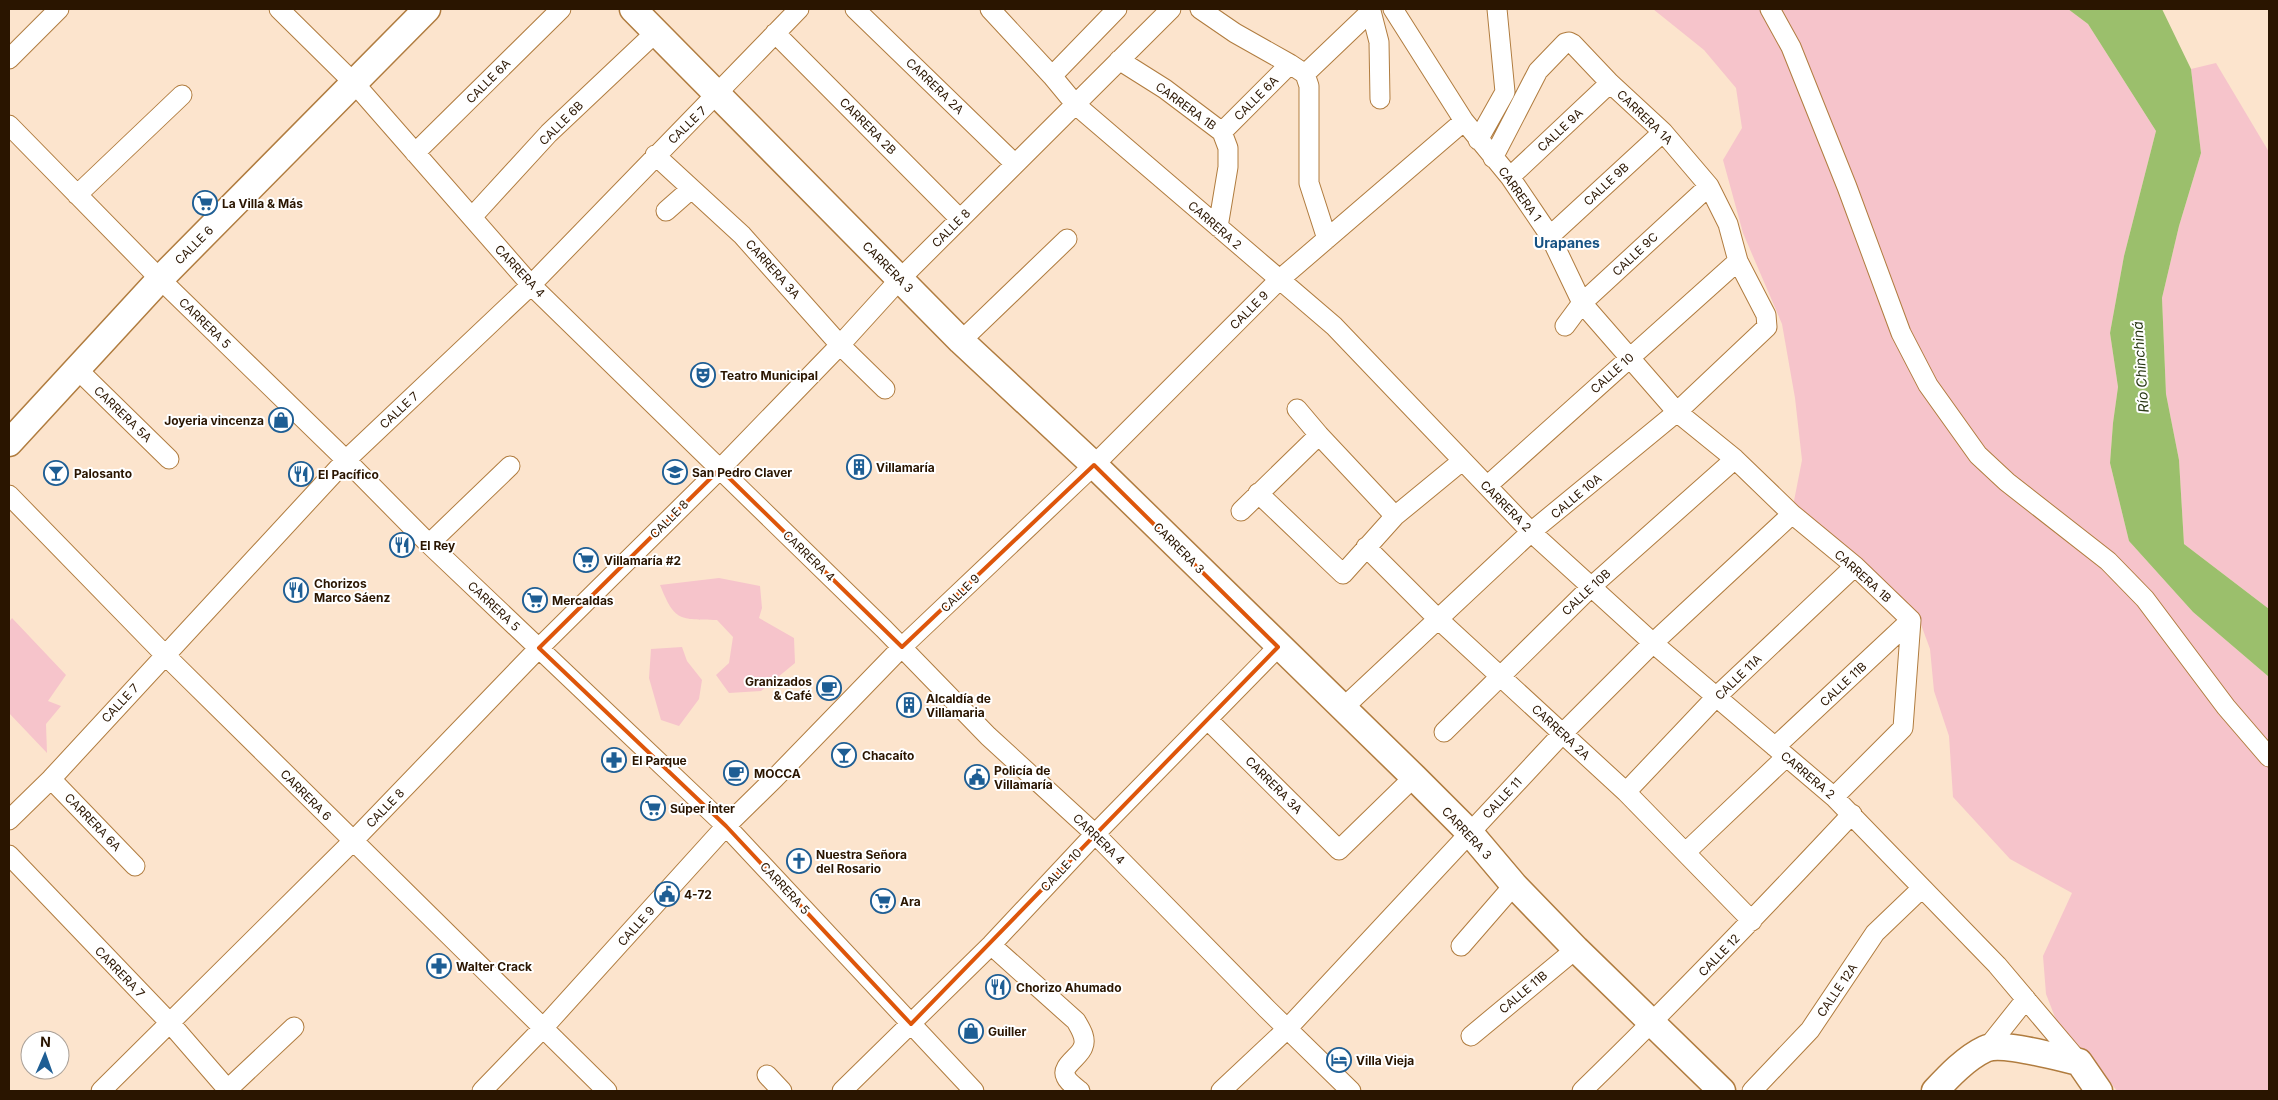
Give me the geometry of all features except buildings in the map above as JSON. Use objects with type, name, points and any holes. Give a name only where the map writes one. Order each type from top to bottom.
[{"type":"main road","name":"CALLE 6","points":[[9,443],[160,279],[355,84],[427,9]]},
{"type":"main road","name":"CARRERA 3","points":[[633,9],[961,341],[1094,465],[1278,647],[1414,776],[1470,834],[1514,885],[1576,949],[1722,1091]]},
{"type":"main road","points":[[1935,1091],[1966,1062],[1987,1048],[2021,1049],[2080,1062]]},
{"type":"main road","name":"CARRERA 2","points":[[2080,1062],[2099,1091]]},
{"type":"street","points":[[9,59],[58,9]]},
{"type":"street","name":"CALLE 6A","points":[[414,153],[561,9]]},
{"type":"street","name":"CALLE 7","points":[[9,820],[51,779],[346,460],[531,285],[799,9]]},
{"type":"street","name":"CARRERA 2A","points":[[855,9],[1015,164]]},
{"type":"street","points":[[1052,76],[1117,9]]},
{"type":"street","name":"CALLE 8","points":[[101,1091],[353,841],[539,648],[720,469],[840,345],[900,279],[1171,9]]},
{"type":"street","points":[[1200,9],[1235,33],[1298,69],[1309,86],[1308,183],[1327,239]]},
{"type":"street","name":"CARRERA 1","points":[[1393,9],[1464,122],[1510,177],[1550,236],[1582,303],[1677,412],[1735,459]]},
{"type":"street","points":[[1478,140],[1505,92],[1497,9]]},
{"type":"street","points":[[1770,9],[1794,56],[1847,187],[1901,333],[1928,385],[1978,455],[2007,482],[2108,561],[2145,599],[2226,707],[2269,757]]},
{"type":"street","points":[[1370,10],[1379,42],[1380,99]]},
{"type":"street","name":"CALLE 6A","points":[[1222,132],[1370,10]]},
{"type":"street","name":"CARRERA 4","points":[[288,12],[355,84],[531,285],[902,647],[988,736],[1096,834],[1287,1029],[1351,1091]]},
{"type":"street","name":"CARRERA 2","points":[[1001,12],[1076,105],[1334,326],[1532,532],[1653,643],[1852,814],[1997,965],[2080,1062]]},
{"type":"street","name":"CALLE 6B","points":[[472,218],[549,134],[655,33]]},
{"type":"street","name":"CARRERA 2B","points":[[776,33],[960,219]]},
{"type":"street","name":"CARRERA 1A","points":[[1493,158],[1538,71],[1565,43],[1574,44],[1610,83],[1663,132],[1709,186],[1728,224],[1738,261],[1766,315],[1767,327]]},
{"type":"street","name":"CARRERA 1B","points":[[1119,60],[1165,89],[1222,132],[1228,148],[1228,167],[1218,227]]},
{"type":"street","name":"CALLE 9A","points":[[1510,177],[1610,83]]},
{"type":"street","points":[[77,195],[182,96]]},
{"type":"street","name":"CALLE 9","points":[[482,1091],[544,1027],[726,826],[806,747],[902,647],[1094,465],[1279,280],[1464,122]]},
{"type":"street","name":"CARRERA 5","points":[[9,126],[160,279],[430,544],[726,826],[974,1091]]},
{"type":"street","name":"CALLE 9B","points":[[1550,236],[1663,132]]},
{"type":"street","name":"CARRERA 3A","points":[[656,155],[691,189],[736,240],[885,389]]},
{"type":"street","name":"CALLE 9C","points":[[1565,326],[1582,303],[1709,186]]},
{"type":"street","points":[[666,211],[691,189]]},
{"type":"street","points":[[961,341],[1067,239]]},
{"type":"street","name":"CALLE 10","points":[[1487,486],[1738,261]]},
{"type":"street","name":"CALLE 10A","points":[[1343,708],[1532,532],[1677,412],[1767,327]]},
{"type":"street","name":"CARRERA 5A","points":[[78,370],[169,459]]},
{"type":"street","points":[[1297,409],[1395,516]]},
{"type":"street","points":[[1241,512],[1258,493],[1319,435]]},
{"type":"street","name":"CARRERA 1B","points":[[1735,459],[1792,514],[1855,566],[1911,620]]},
{"type":"street","name":"CALLE 10B","points":[[1444,732],[1592,586],[1735,459]]},
{"type":"street","points":[[1258,493],[1342,574],[1395,516],[1462,461]]},
{"type":"street","points":[[430,544],[510,466]]},
{"type":"street","name":"CARRERA 6","points":[[9,495],[164,655],[607,1091]]},
{"type":"street","name":"CALLE 11","points":[[1221,1091],[1287,1029],[1562,734],[1653,643],[1792,514]]},
{"type":"street","name":"CARRERA 2A","points":[[1366,548],[1438,619],[1501,674],[1562,734],[1626,792],[1752,921]]},
{"type":"street","name":"CALLE 11A","points":[[1626,792],[1716,697],[1855,566]]},
{"type":"street","points":[[1834,797],[1903,728],[1911,620]]},
{"type":"street","name":"CALLE 11B","points":[[1686,852],[1911,620]]},
{"type":"street","name":"CALLE 10","points":[[842,1091],[991,945],[1278,647]]},
{"type":"street","name":"CARRERA 3A","points":[[1208,720],[1339,850],[1414,776]]},
{"type":"street","name":"CARRERA 6A","points":[[51,779],[135,866]]},
{"type":"street","name":"CALLE 12","points":[[1582,1091],[1652,1024],[1852,814]]},
{"type":"street","name":"CARRERA 7","points":[[9,856],[170,1024],[228,1091]]},
{"type":"street","points":[[1461,946],[1514,885]]},
{"type":"street","name":"CALLE 12A","points":[[1752,1091],[1810,1030],[1875,933],[1922,888]]},
{"type":"street","points":[[991,945],[1076,1020],[1083,1034],[1084,1047],[1064,1074],[1066,1079],[1080,1091]]},
{"type":"street","name":"CALLE 11B","points":[[1471,1036],[1576,949]]},
{"type":"street","points":[[1987,1048],[2026,999]]},
{"type":"street","points":[[228,1091],[294,1027]]},
{"type":"street","points":[[767,1075],[782,1091]]},
{"type":"highlighted area","points":[[1094,465],[1278,647],[911,1024],[726,826],[539,648],[720,469],[902,647]]},
{"type":"shaded area","points":[[1653,9],[2068,9],[2088,24],[2156,131],[2124,256],[2110,333],[2118,387],[2110,463],[2129,541],[2193,612],[2269,677],[2269,1091],[2117,1091],[2092,1059],[2058,1025],[2046,994],[2043,956],[2072,893],[2010,859],[1953,797],[1949,736],[1934,691],[1930,649],[1916,611],[1793,506],[1802,460],[1795,398],[1782,324],[1743,233],[1723,160],[1742,128],[1736,88],[1704,50]]},
{"type":"shaded area","points":[[2216,63],[2269,152],[2269,609],[2184,544],[2179,460],[2166,394],[2162,298],[2179,226],[2201,153],[2191,69]]},
{"type":"shaded area","points":[[719,578],[760,586],[762,608],[759,618],[794,638],[795,663],[761,691],[729,693],[716,675],[729,663],[733,637],[717,620],[680,616],[670,606],[660,585]]},
{"type":"shaded area","points":[[12,618],[66,675],[48,701],[61,706],[46,724],[47,753],[9,713],[9,622]]},
{"type":"shaded area","points":[[682,647],[687,661],[702,680],[699,699],[679,726],[661,720],[649,678],[651,649]]},
{"type":"water","name":"Río Chinchiná","points":[[2068,9],[2162,9],[2191,69],[2201,153],[2179,226],[2162,298],[2166,394],[2179,460],[2184,544],[2269,609],[2269,677],[2193,612],[2129,541],[2110,463],[2118,387],[2110,333],[2124,256],[2156,131],[2088,24]]},
{"type":"place","name":"La Villa & Más","points":[[205,203]]},
{"type":"place","name":"Teatro Municipal","points":[[703,375]]},
{"type":"place","name":"Joyeria vincenza","points":[[281,420]]},
{"type":"place","name":"Villamaría","points":[[859,467]]},
{"type":"place","name":"San Pedro Claver","points":[[675,472]]},
{"type":"place","name":"Palosanto","points":[[56,473]]},
{"type":"place","name":"El Pacífico","points":[[301,474]]},
{"type":"place","name":"El Rey","points":[[402,545]]},
{"type":"place","name":"Villamaría #2","points":[[586,560]]},
{"type":"place","name":"Chorizos Marco Sáenz","points":[[296,590]]},
{"type":"place","name":"Mercaldas","points":[[535,600]]},
{"type":"place","name":"Granizados & Café","points":[[829,688]]},
{"type":"place","name":"Alcaldía de Villamaria","points":[[909,705]]},
{"type":"place","name":"Chacaíto","points":[[844,755]]},
{"type":"place","name":"El Parque","points":[[614,760]]},
{"type":"place","name":"MOCCA","points":[[736,773]]},
{"type":"place","name":"Policía de Villamaría","points":[[977,777]]},
{"type":"place","name":"Súper Ínter","points":[[653,808]]},
{"type":"place","name":"Nuestra Señora del Rosario","points":[[799,861]]},
{"type":"place","name":"4-72","points":[[667,894]]},
{"type":"place","name":"Ara","points":[[883,901]]},
{"type":"place","name":"Walter Crack","points":[[439,966]]},
{"type":"place","name":"Chorizo Ahumado","points":[[998,987]]},
{"type":"place","name":"Guiller","points":[[971,1031]]},
{"type":"place","name":"Villa Vieja","points":[[1339,1060]]},
{"type":"district","name":"Urapanes","points":[[1567,242]]}]
